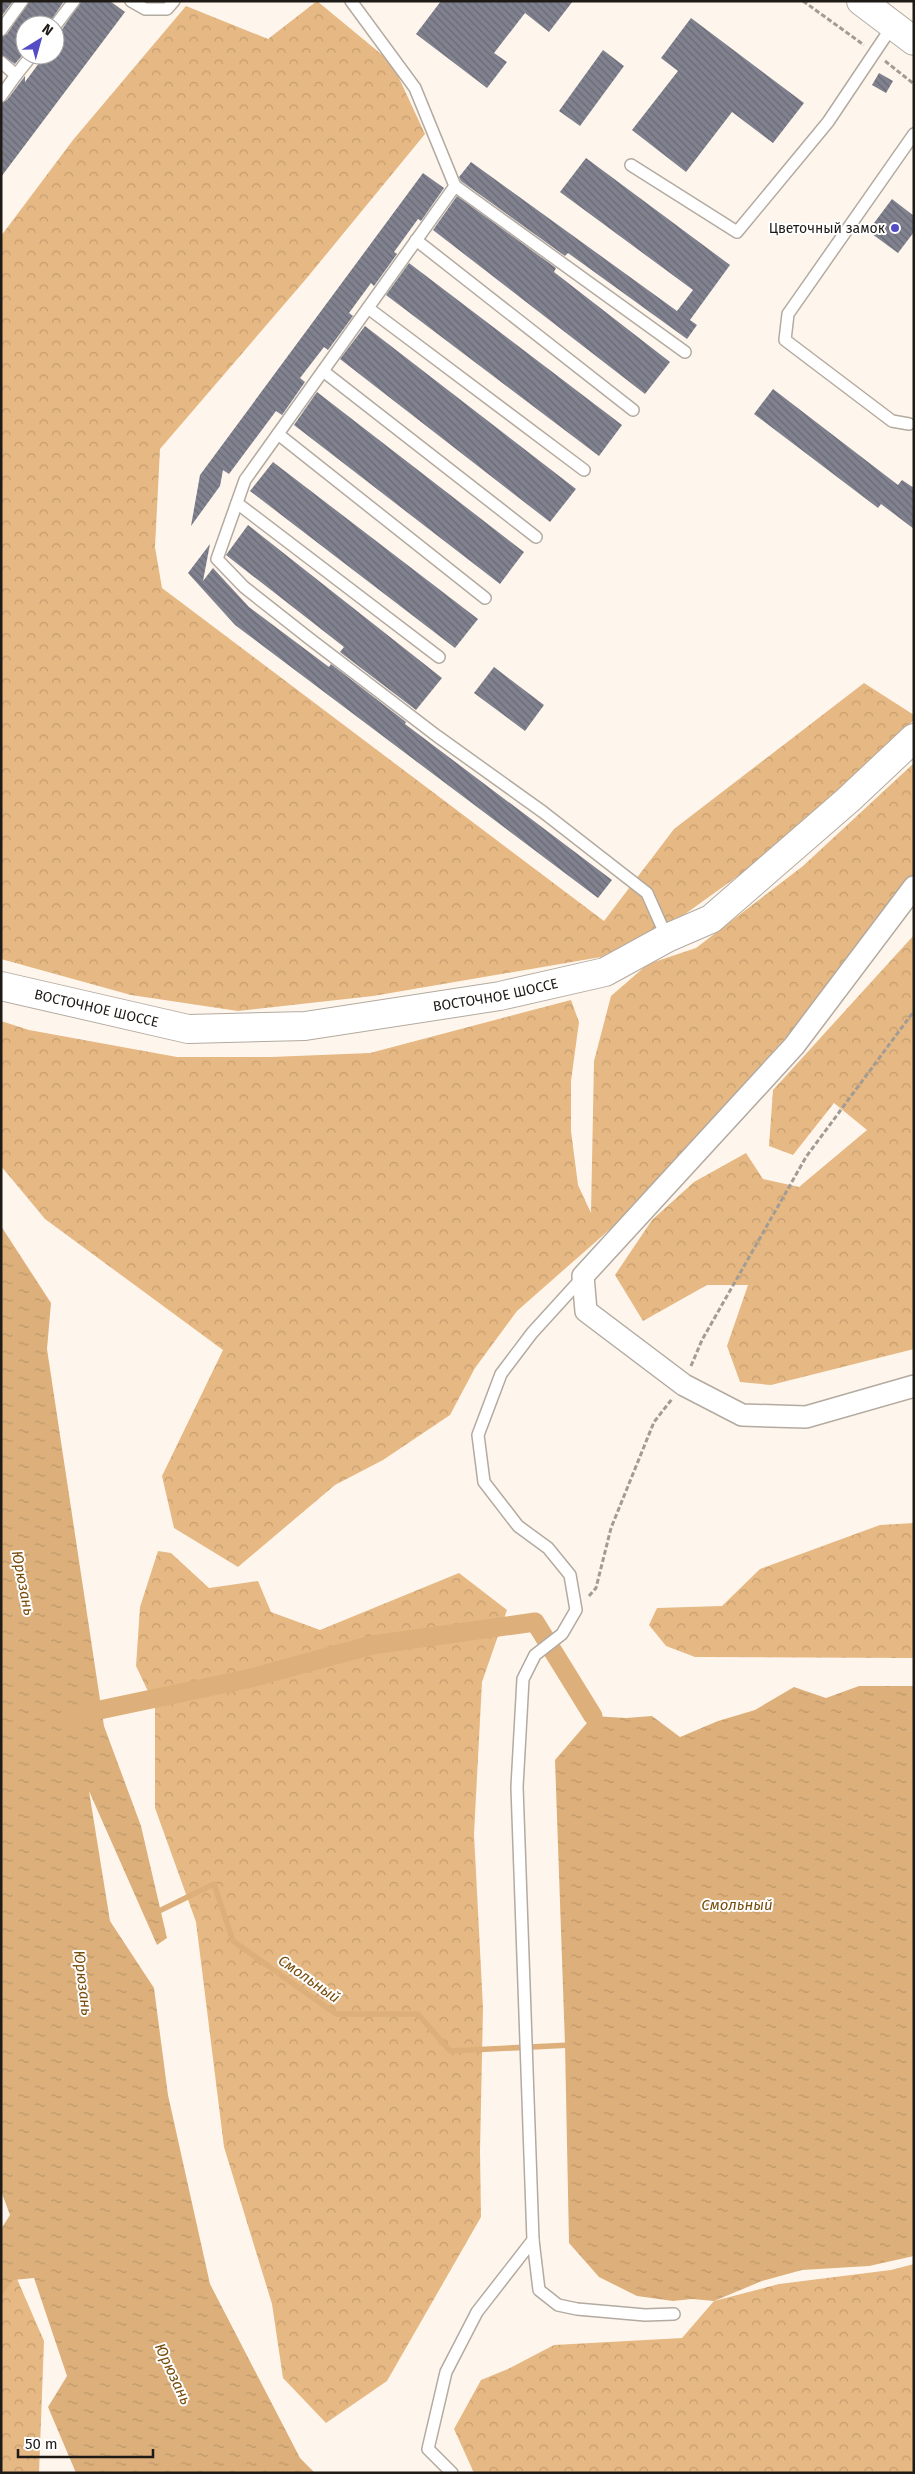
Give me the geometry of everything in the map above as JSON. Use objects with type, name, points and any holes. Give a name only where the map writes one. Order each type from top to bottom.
[{"type":"main road","points":[[861,1],[903,33]]},
{"type":"main road","name":"ВОСТОЧНОЕ ШОССЕ","points":[[1,986],[188,1029],[305,1026],[500,996],[605,972],[667,938],[712,919],[848,800],[914,738]]},
{"type":"street","points":[[914,887],[794,1046],[583,1276],[586,1311],[684,1385],[742,1415],[806,1417],[914,1386]]},
{"type":"lane","points":[[1,30],[22,1]]},
{"type":"lane","points":[[63,15],[74,1]]},
{"type":"lane","points":[[131,1],[145,9],[167,10],[174,1]]},
{"type":"lane","points":[[351,1],[415,88],[455,186],[684,352]]},
{"type":"lane","points":[[631,165],[737,232],[828,122],[874,53],[903,33]]},
{"type":"lane","points":[[1,62],[16,75]]},
{"type":"lane","points":[[1,96],[24,65]]},
{"type":"lane","points":[[909,424],[892,421],[785,340],[788,314],[914,134]]},
{"type":"lane","points":[[455,186],[245,480],[217,559],[244,587],[437,736],[544,812],[647,893],[667,938]]},
{"type":"lane","points":[[416,240],[633,410]]},
{"type":"lane","points":[[368,308],[584,470]]},
{"type":"lane","points":[[323,371],[536,537]]},
{"type":"lane","points":[[278,434],[485,598]]},
{"type":"lane","points":[[237,503],[439,657]]},
{"type":"lane","points":[[583,1276],[532,1333],[501,1374],[478,1435],[484,1482],[518,1526],[548,1548],[570,1576],[576,1610],[562,1634],[535,1655],[523,1679],[517,1787],[533,2240],[538,2290],[558,2305],[645,2315],[674,2314]]},
{"type":"lane","points":[[452,2473],[428,2449],[446,2372],[477,2312],[533,2240]]},
{"type":"path","points":[[803,1],[914,84]]},
{"type":"path","points":[[576,1610],[596,1588],[611,1528],[654,1422],[684,1385],[702,1340],[806,1157],[914,1011]]},
{"type":"green space","points":[[317,1],[392,63],[425,134],[306,279],[160,449],[155,547],[162,588],[604,921],[674,829],[864,683],[914,715],[914,720],[829,800],[763,858],[681,917],[601,957],[373,996],[238,1011],[131,995],[1,959],[1,236],[73,140],[186,6],[268,39]]},
{"type":"green space","points":[[914,763],[914,895],[625,1216],[517,1311],[475,1368],[450,1415],[383,1460],[335,1485],[238,1567],[174,1528],[162,1476],[223,1350],[45,1219],[1,1166],[1,1021],[29,1030],[177,1057],[271,1057],[370,1053],[571,1000],[579,1022],[571,1081],[571,1131],[578,1185],[591,1213],[594,1061],[611,996],[648,964],[696,948],[803,866]]},
{"type":"green space","points":[[914,935],[914,1349],[771,1385],[740,1382],[727,1346],[748,1285],[707,1285],[643,1321],[615,1275],[652,1220],[694,1182],[746,1153],[763,1179],[799,1187],[867,1130],[834,1103],[793,1155],[769,1146],[773,1090]]},
{"type":"green space","points":[[914,1523],[914,1658],[695,1657],[666,1646],[649,1625],[657,1608],[722,1606],[760,1569],[880,1525]]},
{"type":"green space","points":[[158,1551],[171,1553],[209,1588],[258,1581],[271,1612],[320,1630],[459,1573],[507,1610],[482,1682],[474,1834],[483,2008],[480,2151],[481,2217],[387,2381],[326,2423],[283,2378],[272,2304],[224,2147],[196,1922],[155,1808],[155,1706],[136,1666],[140,1607]]},
{"type":"green space","points":[[1,2242],[44,2341],[39,2473],[1,2473]]},
{"type":"green space","points":[[914,2264],[914,2473],[474,2473],[454,2429],[481,2380],[508,2369],[554,2345],[682,2338],[714,2301],[779,2284],[891,2270]]},
{"type":"water","name":"Юрюзань","points":[[1,1226],[51,1303],[47,1349],[104,1726],[141,1826],[167,1938],[157,1945],[89,1791],[110,1921],[154,1988],[168,2095],[210,2284],[300,2458],[315,2473],[76,2473],[48,2407],[67,2376],[34,2278],[13,2280],[1,2296],[1,2229],[10,2215],[1,2191]]},
{"type":"water","name":"Смольный","points":[[859,1686],[914,1686],[914,2256],[869,2266],[802,2270],[762,2281],[714,2301],[692,2299],[673,2301],[637,2296],[599,2277],[569,2243],[565,2045],[555,1760],[593,1716],[626,1718],[652,1716],[680,1737],[718,1721],[755,1710],[794,1687],[826,1698]]},
{"type":"building","points":[[1,1],[13,1],[1,17]]},
{"type":"building","points":[[29,1],[64,1],[55,15],[20,15]]},
{"type":"building","points":[[81,1],[110,1],[125,12],[1,177],[1,103],[7,100],[25,76],[25,82],[38,65],[65,65],[65,25]]},
{"type":"building","points":[[441,1],[573,1],[549,32],[525,13],[494,53],[507,62],[487,88],[416,34]]},
{"type":"building","points":[[691,18],[804,103],[773,143],[732,112],[686,172],[632,130],[678,71],[661,58]]},
{"type":"building","points":[[15,22],[15,64],[1,55],[1,37],[7,34]]},
{"type":"building","points":[[603,50],[624,66],[580,126],[559,111]]},
{"type":"building","points":[[879,73],[893,81],[886,93],[872,85]]},
{"type":"building","points":[[586,158],[730,265],[690,320],[697,325],[687,339],[568,253],[565,256],[461,181],[459,177],[471,162],[677,311],[693,290],[560,192]]},
{"type":"building","points":[[423,173],[444,188],[421,221],[418,219],[394,252],[397,254],[374,286],[371,283],[349,313],[353,316],[328,350],[324,347],[300,378],[305,382],[282,415],[276,411],[229,474],[223,470],[220,486],[191,526],[200,475]]},
{"type":"building","points":[[457,196],[556,268],[554,272],[670,362],[645,394],[433,230]]},
{"type":"building","points":[[892,199],[914,216],[914,232],[898,253],[868,231]]},
{"type":"building","points":[[409,263],[622,425],[599,456],[386,295]]},
{"type":"building","points":[[365,326],[576,489],[550,522],[340,359]]},
{"type":"building","points":[[773,389],[898,485],[902,480],[914,488],[914,529],[881,504],[878,508],[754,414]]},
{"type":"building","points":[[317,392],[524,552],[500,584],[294,425]]},
{"type":"building","points":[[273,462],[478,619],[455,648],[250,491]]},
{"type":"building","points":[[248,525],[442,678],[416,710],[340,652],[344,647],[226,555]]},
{"type":"building","points":[[210,544],[203,581],[213,568],[249,607],[329,667],[331,664],[406,722],[405,724],[612,880],[598,898],[235,625],[188,573]]},
{"type":"building","points":[[494,667],[544,705],[525,731],[474,693]]},
{"type":"waterway","points":[[76,1715],[251,1678],[372,1645],[535,1622],[593,1716]]},
{"type":"waterway","name":"Смольный","points":[[155,1913],[214,1884],[233,1941],[336,2014],[418,2014],[450,2051],[571,2045]]},
{"type":"place","name":"Цветочный замок","points":[[895,228]]}]
